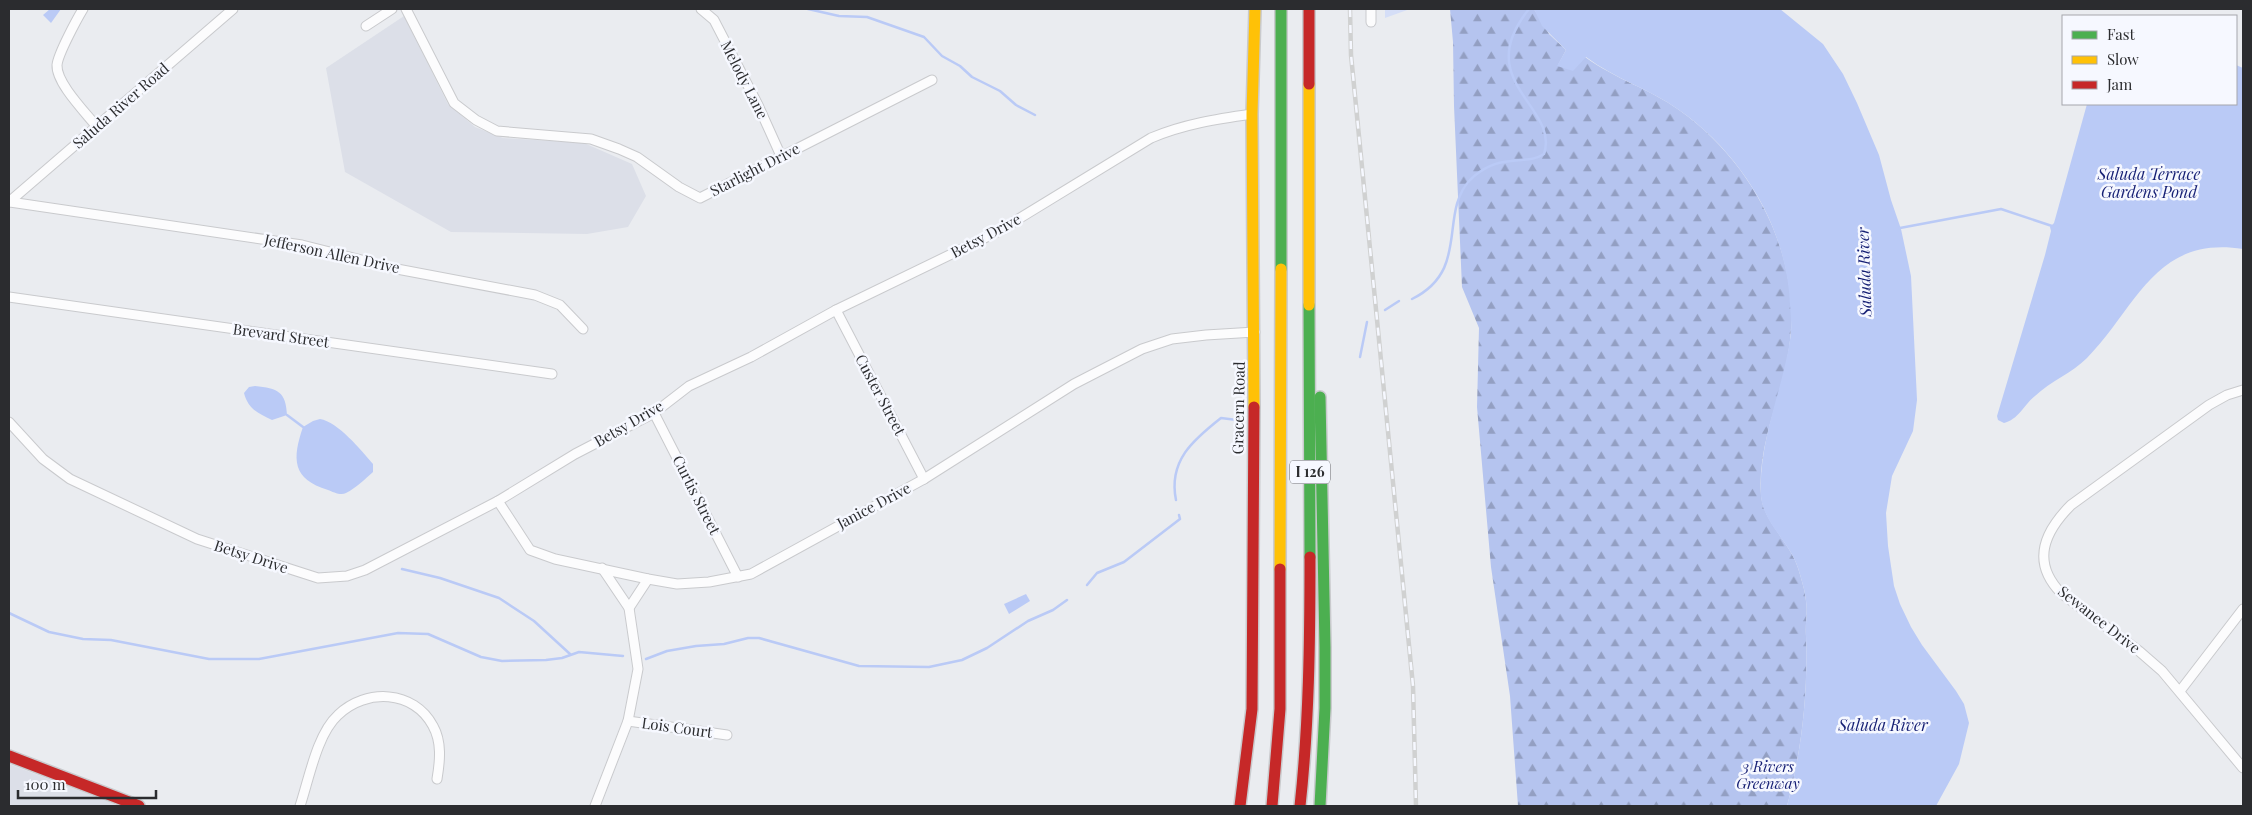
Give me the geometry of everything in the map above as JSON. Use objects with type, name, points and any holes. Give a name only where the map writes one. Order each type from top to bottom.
[{"type":"main road","name":"Gracern Road","points":[[1240,806],[1247,762],[1252,709],[1255,332],[1252,114],[1255,9]]},
{"type":"main road","name":"I 126","points":[[1272,806],[1280,709],[1281,9]]},
{"type":"main road","name":"I 126","points":[[1300,806],[1304,770],[1310,616],[1309,9]]},
{"type":"main road","points":[[1309,137],[1319,326],[1326,806]]},
{"type":"main road","points":[[1320,806],[1325,708]]},
{"type":"main road","points":[[1260,806],[1280,709]]},
{"type":"main road","points":[[9,756],[139,806]]},
{"type":"street","points":[[83,9],[59,56],[58,70],[73,97],[96,127]]},
{"type":"street","name":"Saluda River Road","points":[[9,202],[234,9]]},
{"type":"street","points":[[366,26],[392,9]]},
{"type":"street","name":"Starlight Drive","points":[[406,9],[454,103],[476,120],[497,131],[590,139],[637,157],[679,187],[700,198],[932,80]]},
{"type":"street","name":"Melody Lane","points":[[702,9],[714,20],[758,105],[781,156]]},
{"type":"street","points":[[1371,9],[1371,22]]},
{"type":"street","name":"Betsy Drive","points":[[9,422],[43,459],[70,479],[197,539],[318,578],[347,576],[365,570],[498,501],[575,454],[654,413],[688,386],[751,357],[836,310],[997,232],[1151,138],[1192,123],[1252,114]]},
{"type":"street","name":"Jefferson Allen Drive","points":[[9,202],[302,245],[397,268],[535,295],[560,305],[583,329]]},
{"type":"street","name":"Brevard Street","points":[[9,297],[552,374]]},
{"type":"street","name":"Custer Street","points":[[836,310],[924,479]]},
{"type":"street","name":"Janice Drive","points":[[498,501],[530,550],[555,560],[602,568],[648,580],[677,584],[709,582],[738,577],[751,574],[924,479],[1074,384],[1142,349],[1172,340],[1206,335],[1255,332]]},
{"type":"street","name":"Sewanee Drive","points":[[2243,390],[2227,395],[2209,405],[2071,505],[2056,520],[2048,535],[2043,553],[2044,568],[2050,582],[2061,593],[2140,651],[2180,692],[2243,768]]},
{"type":"street","name":"Curtis Street","points":[[654,413],[738,577]]},
{"type":"street","points":[[594,806],[628,721],[638,669],[629,608],[602,568]]},
{"type":"street","points":[[629,608],[648,580]]},
{"type":"street","points":[[2180,692],[2243,609]]},
{"type":"street","points":[[300,806],[328,727],[337,715],[349,706],[364,699],[383,696],[398,698],[412,704],[424,713],[434,726],[439,743],[440,762],[438,779]]},
{"type":"street","name":"Lois Court","points":[[628,721],[727,735]]},
{"type":"shaded area","points":[[1385,9],[1410,9],[1385,18]]},
{"type":"shaded area","points":[[404,16],[448,104],[475,127],[503,138],[584,143],[632,164],[646,196],[628,227],[587,234],[451,232],[345,172],[326,68]]},
{"type":"shaded area","points":[[9,764],[120,806],[9,806]]},
{"type":"green space","name":"3 Rivers Greenway","points":[[1450,9],[1534,9],[1549,34],[1566,50],[1558,65],[1585,57],[1608,72],[1679,110],[1706,131],[1729,156],[1750,184],[1767,214],[1780,246],[1788,280],[1791,314],[1786,366],[1766,439],[1763,457],[1761,495],[1766,514],[1789,549],[1798,568],[1807,609],[1803,721],[1797,764],[1787,806],[1518,806],[1510,696],[1491,567],[1477,407],[1479,328],[1462,287],[1453,42]]},
{"type":"water","points":[[50,9],[61,9],[51,23],[43,15]]},
{"type":"water","name":"Saluda River","points":[[1534,9],[1780,9],[1823,44],[1843,74],[1879,155],[1901,229],[1911,276],[1917,400],[1913,431],[1892,476],[1886,513],[1888,546],[1894,586],[1911,627],[1964,704],[1969,723],[1959,764],[1936,806],[1787,806],[1797,764],[1803,721],[1806,679],[1807,605],[1798,568],[1789,550],[1766,515],[1761,496],[1763,456],[1791,332],[1787,276],[1780,248],[1770,221],[1757,195],[1741,171],[1702,128],[1668,103],[1609,72],[1586,57],[1573,71],[1557,66],[1566,50],[1542,26]]},
{"type":"water","name":"Saluda Terrace Gardens Pond","points":[[2237,65],[2243,68],[2243,249],[2213,248],[2189,253],[2168,264],[2135,297],[2087,358],[2041,391],[2013,419],[2004,423],[1998,420],[1997,416],[2045,255],[2051,231],[2050,227],[2054,223],[2087,105],[2237,105]]},
{"type":"water","points":[[249,387],[270,388],[279,393],[285,401],[287,415],[272,420],[254,410],[248,403],[244,393]]},
{"type":"water","points":[[320,419],[327,421],[342,431],[373,464],[373,472],[344,494],[337,493],[307,480],[301,474],[298,466],[297,449],[303,427]]},
{"type":"water","points":[[1026,594],[1030,601],[1009,614],[1004,604]]},
{"type":"waterway","points":[[808,9],[839,16],[867,17],[924,37],[942,56],[960,66],[972,77],[1000,91],[1016,105],[1035,115]]},
{"type":"waterway","points":[[1412,299],[1430,287],[1441,273],[1448,258],[1456,209],[1461,194],[1470,180],[1484,169],[1494,165],[1532,159],[1544,154],[1546,137],[1540,121],[1520,91],[1512,74],[1509,56],[1513,34],[1529,9]]},
{"type":"waterway","points":[[1900,228],[2001,209],[2052,226]]},
{"type":"waterway","points":[[1385,310],[1399,301]]},
{"type":"waterway","points":[[1360,357],[1367,322]]},
{"type":"waterway","points":[[287,415],[303,427]]},
{"type":"waterway","points":[[1176,500],[1174,486],[1179,463],[1192,443],[1221,418],[1237,420]]},
{"type":"waterway","points":[[1087,585],[1097,573],[1124,562],[1180,519],[1179,515]]},
{"type":"waterway","points":[[402,569],[440,578],[499,598],[534,621],[570,654]]},
{"type":"waterway","points":[[646,659],[667,651],[724,644],[748,638],[759,638],[859,666],[929,667],[962,660],[987,648],[1028,621],[1053,610],[1067,600]]},
{"type":"waterway","points":[[9,613],[49,632],[83,639],[111,640],[209,659],[259,659],[398,633],[428,634],[481,657],[502,661],[546,660],[562,658],[579,652],[623,656]]},
{"type":"railway","points":[[1350,9],[1351,55],[1413,686],[1416,806]]},
{"type":"traffic: fast","points":[[1281,9],[1281,269]]},
{"type":"traffic: fast","points":[[1309,305],[1310,557]]},
{"type":"traffic: fast","points":[[1320,397],[1325,647],[1325,708],[1320,806]]},
{"type":"traffic: slow","points":[[1254,407],[1252,114],[1255,9]]},
{"type":"traffic: slow","points":[[1309,84],[1309,305]]},
{"type":"traffic: slow","points":[[1280,569],[1281,269]]},
{"type":"traffic: jam","points":[[1309,9],[1309,84]]},
{"type":"traffic: jam","points":[[1240,806],[1252,709],[1254,407]]},
{"type":"traffic: jam","points":[[1300,806],[1308,682],[1310,557]]},
{"type":"traffic: jam","points":[[1272,806],[1280,709],[1280,569]]},
{"type":"traffic: jam","points":[[9,756],[139,806]]}]
